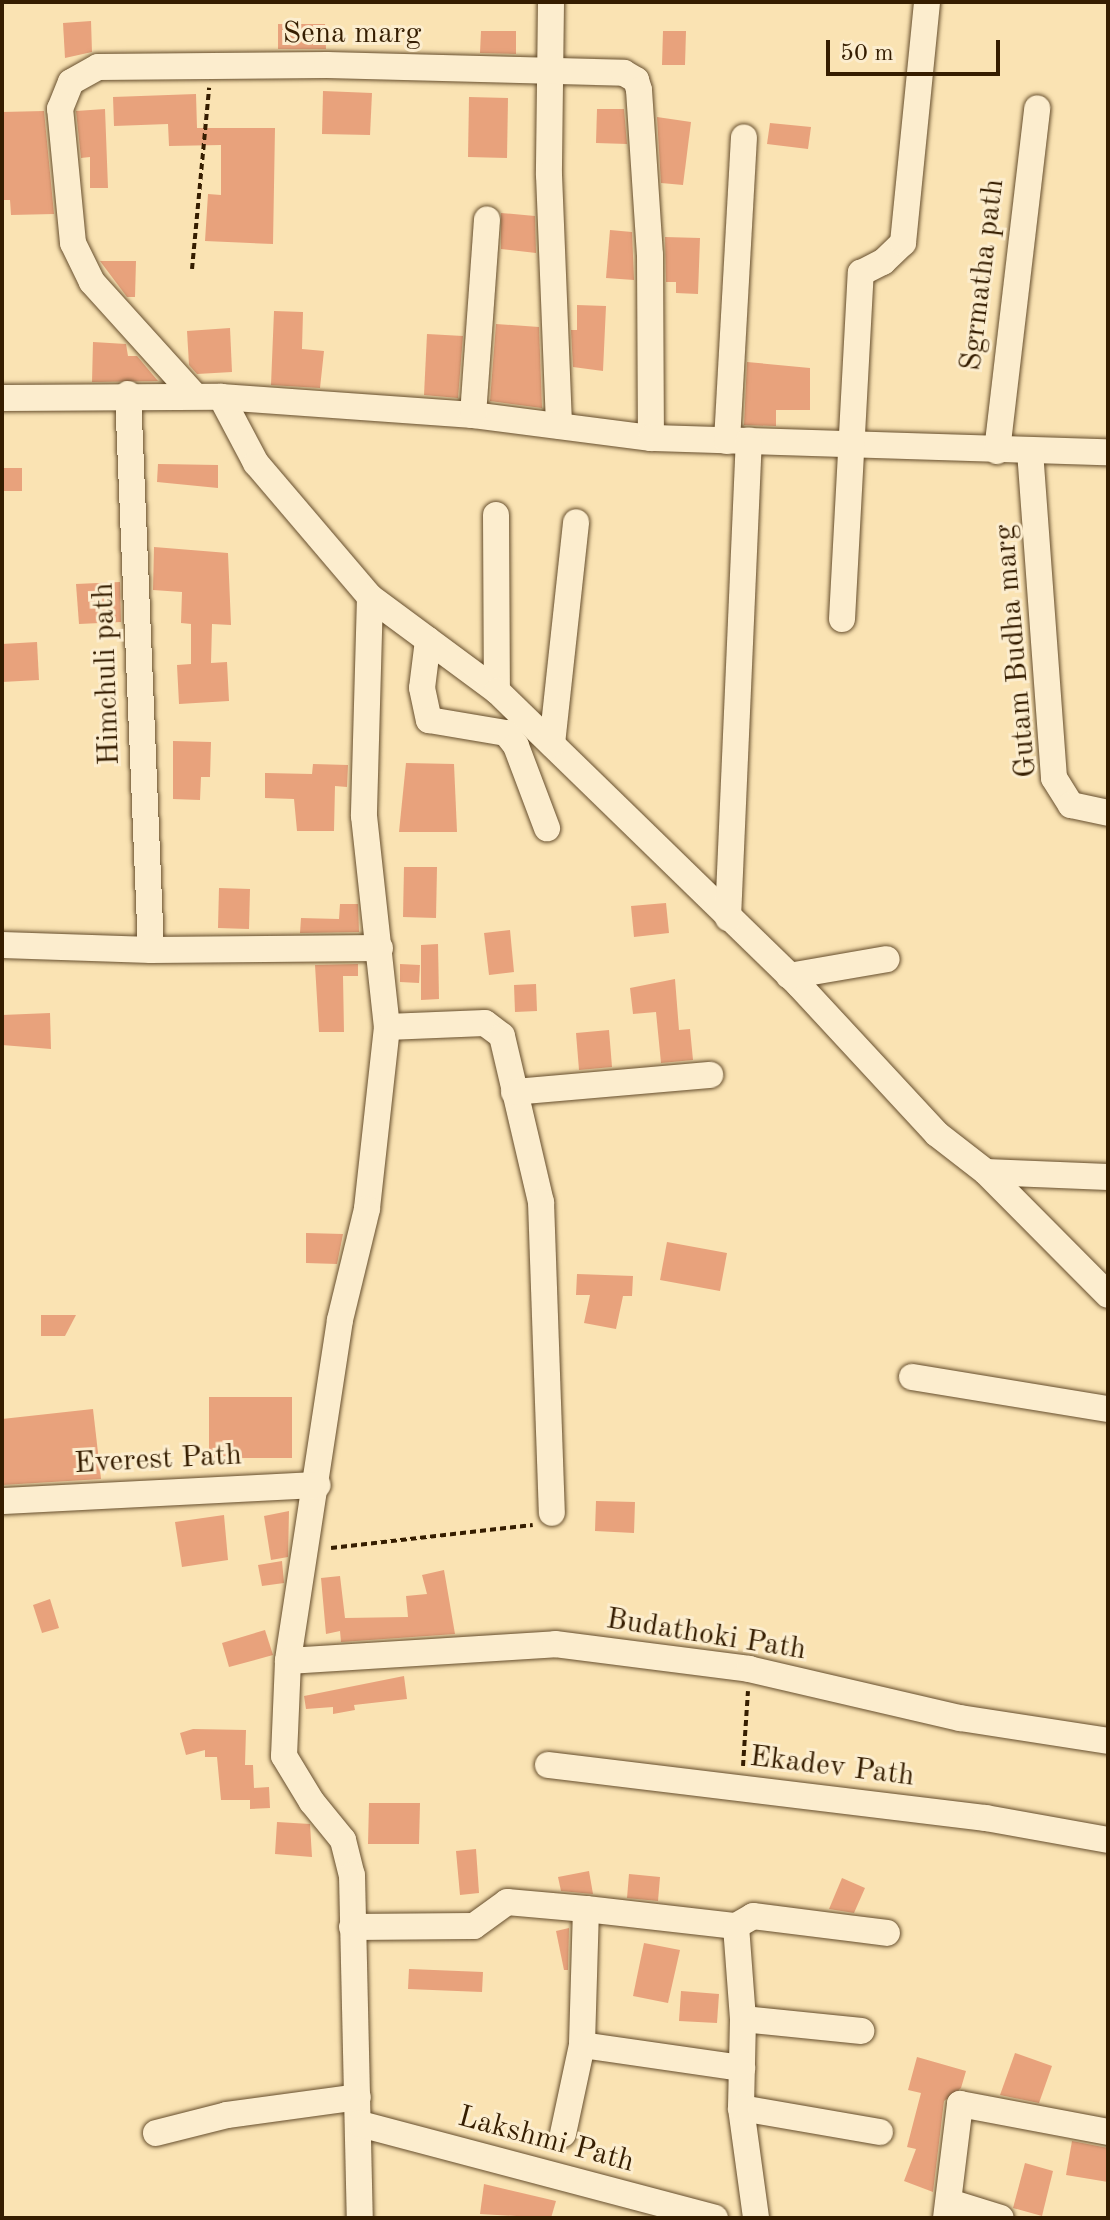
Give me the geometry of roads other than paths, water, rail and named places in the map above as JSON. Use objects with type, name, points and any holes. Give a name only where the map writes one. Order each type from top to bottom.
[{"type":"street","points":[[551,2],[549,175],[559,426]]},
{"type":"street","points":[[842,619],[861,273],[883,262],[903,243],[912,116],[927,2]]},
{"type":"street","name":"Sena marg","points":[[651,438],[650,255],[636,80],[624,73],[552,69],[211,66],[98,67],[71,82],[60,109],[73,243],[92,282],[208,397],[256,463],[370,597],[497,691],[789,976],[937,1134],[986,1172],[1108,1295]]},
{"type":"street","name":"Sgrmatha path","points":[[997,451],[1037,108]]},
{"type":"street","points":[[728,918],[744,137]]},
{"type":"street","points":[[473,415],[487,220]]},
{"type":"street","points":[[2,398],[128,394],[208,397],[473,415],[651,438],[852,447],[1108,452]]},
{"type":"street","name":"Himchuli path","points":[[128,394],[151,950]]},
{"type":"street","name":"Gutam Budha marg","points":[[1030,451],[1054,778],[1071,805],[1108,813]]},
{"type":"street","points":[[496,515],[497,691]]},
{"type":"street","points":[[552,744],[576,522]]},
{"type":"street","points":[[360,2218],[352,1875],[343,1840],[312,1802],[284,1756],[288,1661],[318,1485],[340,1320],[367,1209],[387,1027],[364,816],[370,597]]},
{"type":"street","points":[[428,640],[422,688],[429,720],[506,733],[516,746],[547,828]]},
{"type":"street","points":[[2,945],[151,950],[380,948]]},
{"type":"street","points":[[789,976],[887,959]]},
{"type":"street","points":[[387,1027],[485,1023],[502,1036],[541,1202],[552,1513]]},
{"type":"street","points":[[514,1092],[710,1075]]},
{"type":"street","points":[[986,1172],[1108,1177]]},
{"type":"street","points":[[912,1377],[1108,1409]]},
{"type":"street","name":"Everest Path","points":[[2,1501],[318,1485]]},
{"type":"street","name":"Budathoki Path","points":[[288,1661],[555,1644],[749,1669],[960,1718],[1108,1741]]},
{"type":"street","name":"Ekadev Path","points":[[548,1765],[986,1818],[1108,1840]]},
{"type":"street","points":[[352,1927],[474,1926],[507,1902],[736,1926],[753,1916],[887,1933]]},
{"type":"street","points":[[563,2134],[582,2045],[586,1909]]},
{"type":"street","points":[[736,1926],[743,2019],[741,2108],[756,2218]]},
{"type":"street","points":[[743,2019],[861,2031]]},
{"type":"street","points":[[582,2045],[742,2068]]},
{"type":"street","points":[[156,2133],[227,2115],[358,2097]]},
{"type":"street","points":[[1001,2218],[948,2210],[960,2104],[1108,2132]]},
{"type":"street","points":[[741,2108],[880,2132]]},
{"type":"street","name":"Lakshmi Path","points":[[360,2124],[715,2218]]}]
